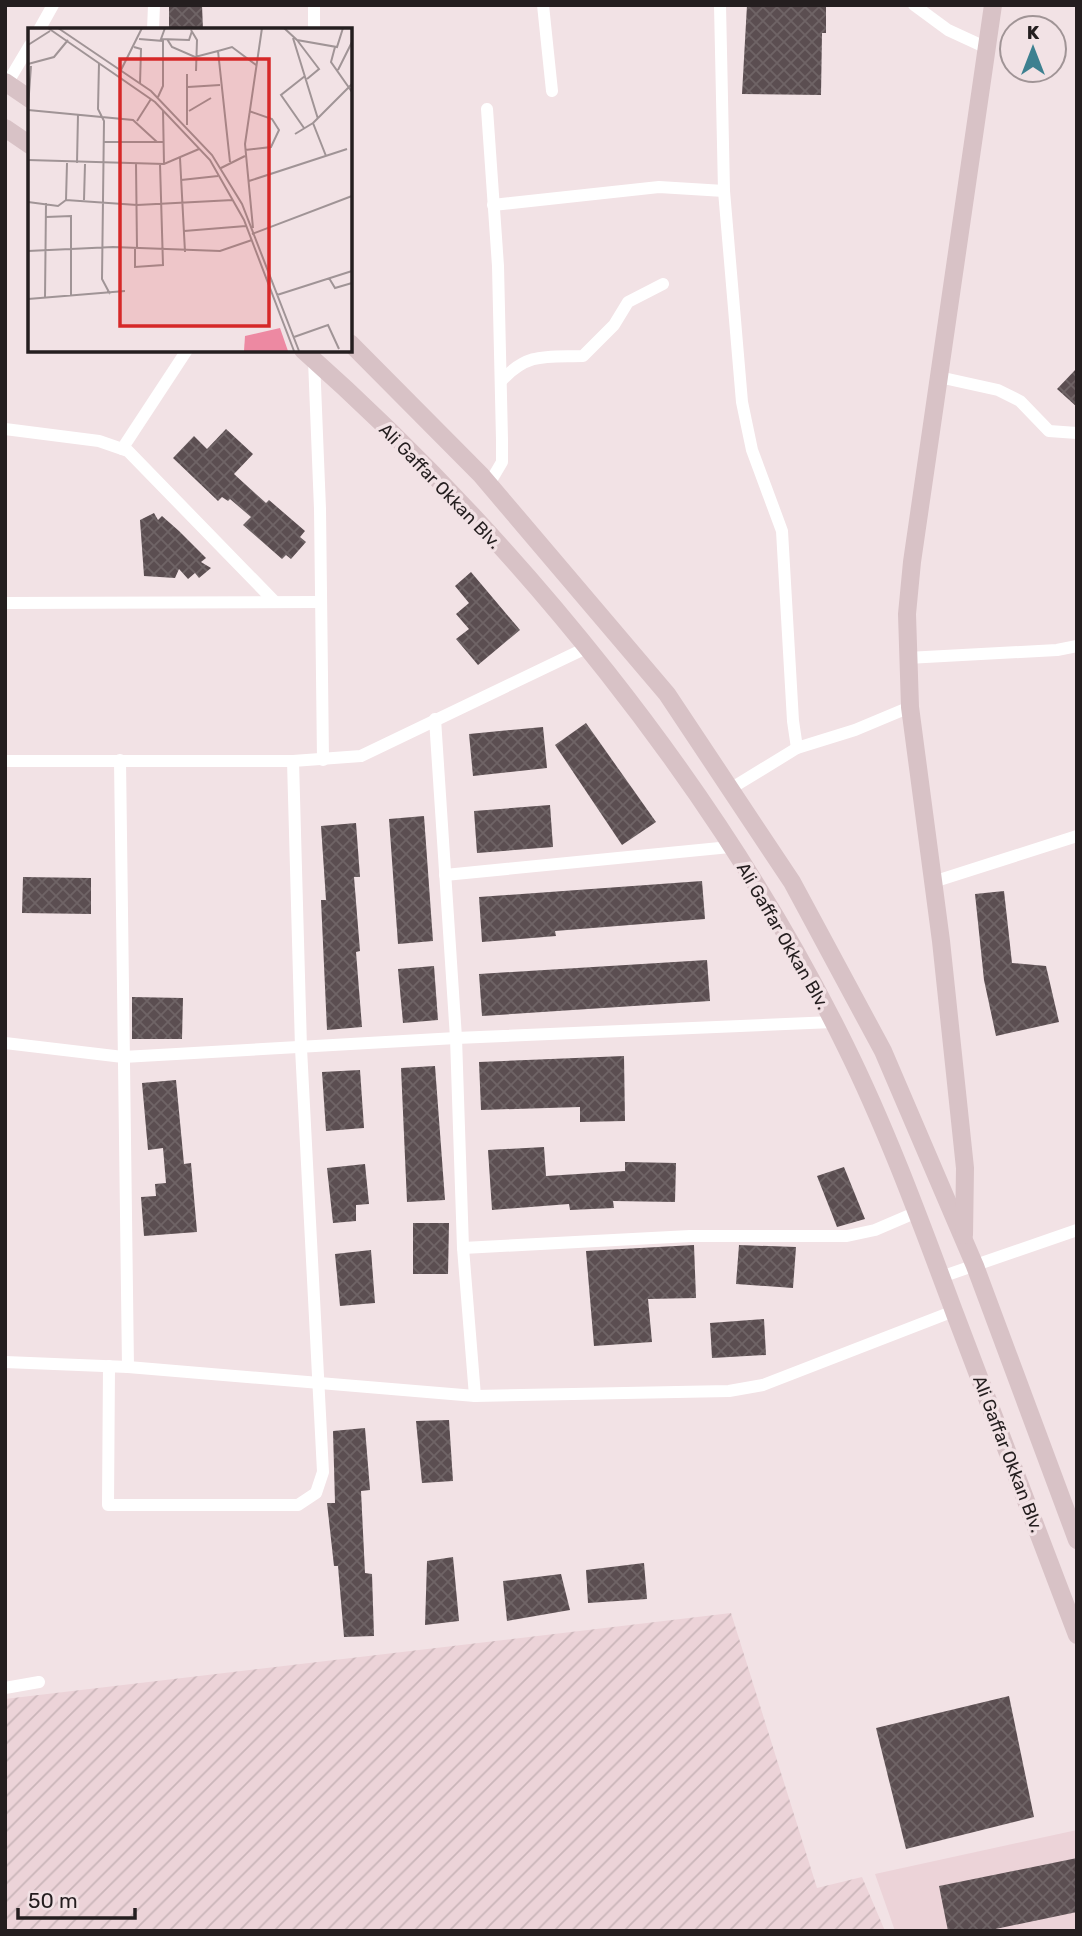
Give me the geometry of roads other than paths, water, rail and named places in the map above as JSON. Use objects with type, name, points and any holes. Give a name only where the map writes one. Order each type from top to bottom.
[{"type":"main road","points":[[964,1238],[965,1168],[933,882],[909,707],[907,657],[912,562],[993,5]]},
{"type":"main road","points":[[6,84],[28,98]]},
{"type":"main road","points":[[5,128],[28,144]]},
{"type":"main road","name":"Ali Gaffar Okkan Blv.","points":[[352,345],[489,484],[667,694],[792,882],[883,1051],[964,1238],[1077,1540]]},
{"type":"main road","name":"Ali Gaffar Okkan Blv.","points":[[309,355],[353,395],[488,535],[586,648],[654,731],[783,928],[833,1022],[900,1165],[1077,1635]]},
{"type":"street","points":[[40,28],[53,5]]},
{"type":"street","points":[[153,28],[154,5]]},
{"type":"street","points":[[314,5],[314,28]]},
{"type":"street","points":[[543,5],[552,91]]},
{"type":"street","points":[[720,5],[724,191],[742,402],[752,450],[782,531],[793,722],[797,748]]},
{"type":"street","points":[[914,5],[948,30],[987,48]]},
{"type":"street","points":[[6,84],[28,49]]},
{"type":"street","points":[[486,110],[494,205],[502,462],[489,484]]},
{"type":"street","points":[[494,205],[659,187],[724,191]]},
{"type":"street","points":[[501,381],[518,363],[548,357],[583,356],[614,325],[628,302],[663,284]]},
{"type":"street","points":[[122,449],[186,352]]},
{"type":"street","points":[[309,355],[323,760]]},
{"type":"street","points":[[939,377],[998,390],[1020,401],[1049,431],[1077,433]]},
{"type":"street","points":[[5,429],[99,441],[122,449],[274,601]]},
{"type":"street","points":[[5,603],[319,602]]},
{"type":"street","points":[[907,657],[1057,650],[1077,646]]},
{"type":"street","points":[[5,761],[293,761],[361,756],[586,648]]},
{"type":"street","points":[[730,789],[797,748],[855,730],[909,707]]},
{"type":"street","points":[[435,719],[456,1038],[463,1248],[475,1396]]},
{"type":"street","points":[[120,760],[128,1367]]},
{"type":"street","points":[[109,1366],[108,1506],[298,1505],[309,1500],[322,1482],[320,1382],[301,1048],[293,761]]},
{"type":"street","points":[[933,882],[1077,836]]},
{"type":"street","points":[[446,875],[730,847]]},
{"type":"street","points":[[5,1043],[123,1057],[456,1038],[833,1022]]},
{"type":"street","points":[[463,1248],[690,1236],[847,1236],[875,1230],[917,1212]]},
{"type":"street","points":[[941,1277],[1077,1230]]},
{"type":"street","points":[[5,1362],[128,1367],[475,1396],[729,1391],[763,1385],[954,1311]]},
{"type":"street","points":[[5,1688],[39,1682]]}]
